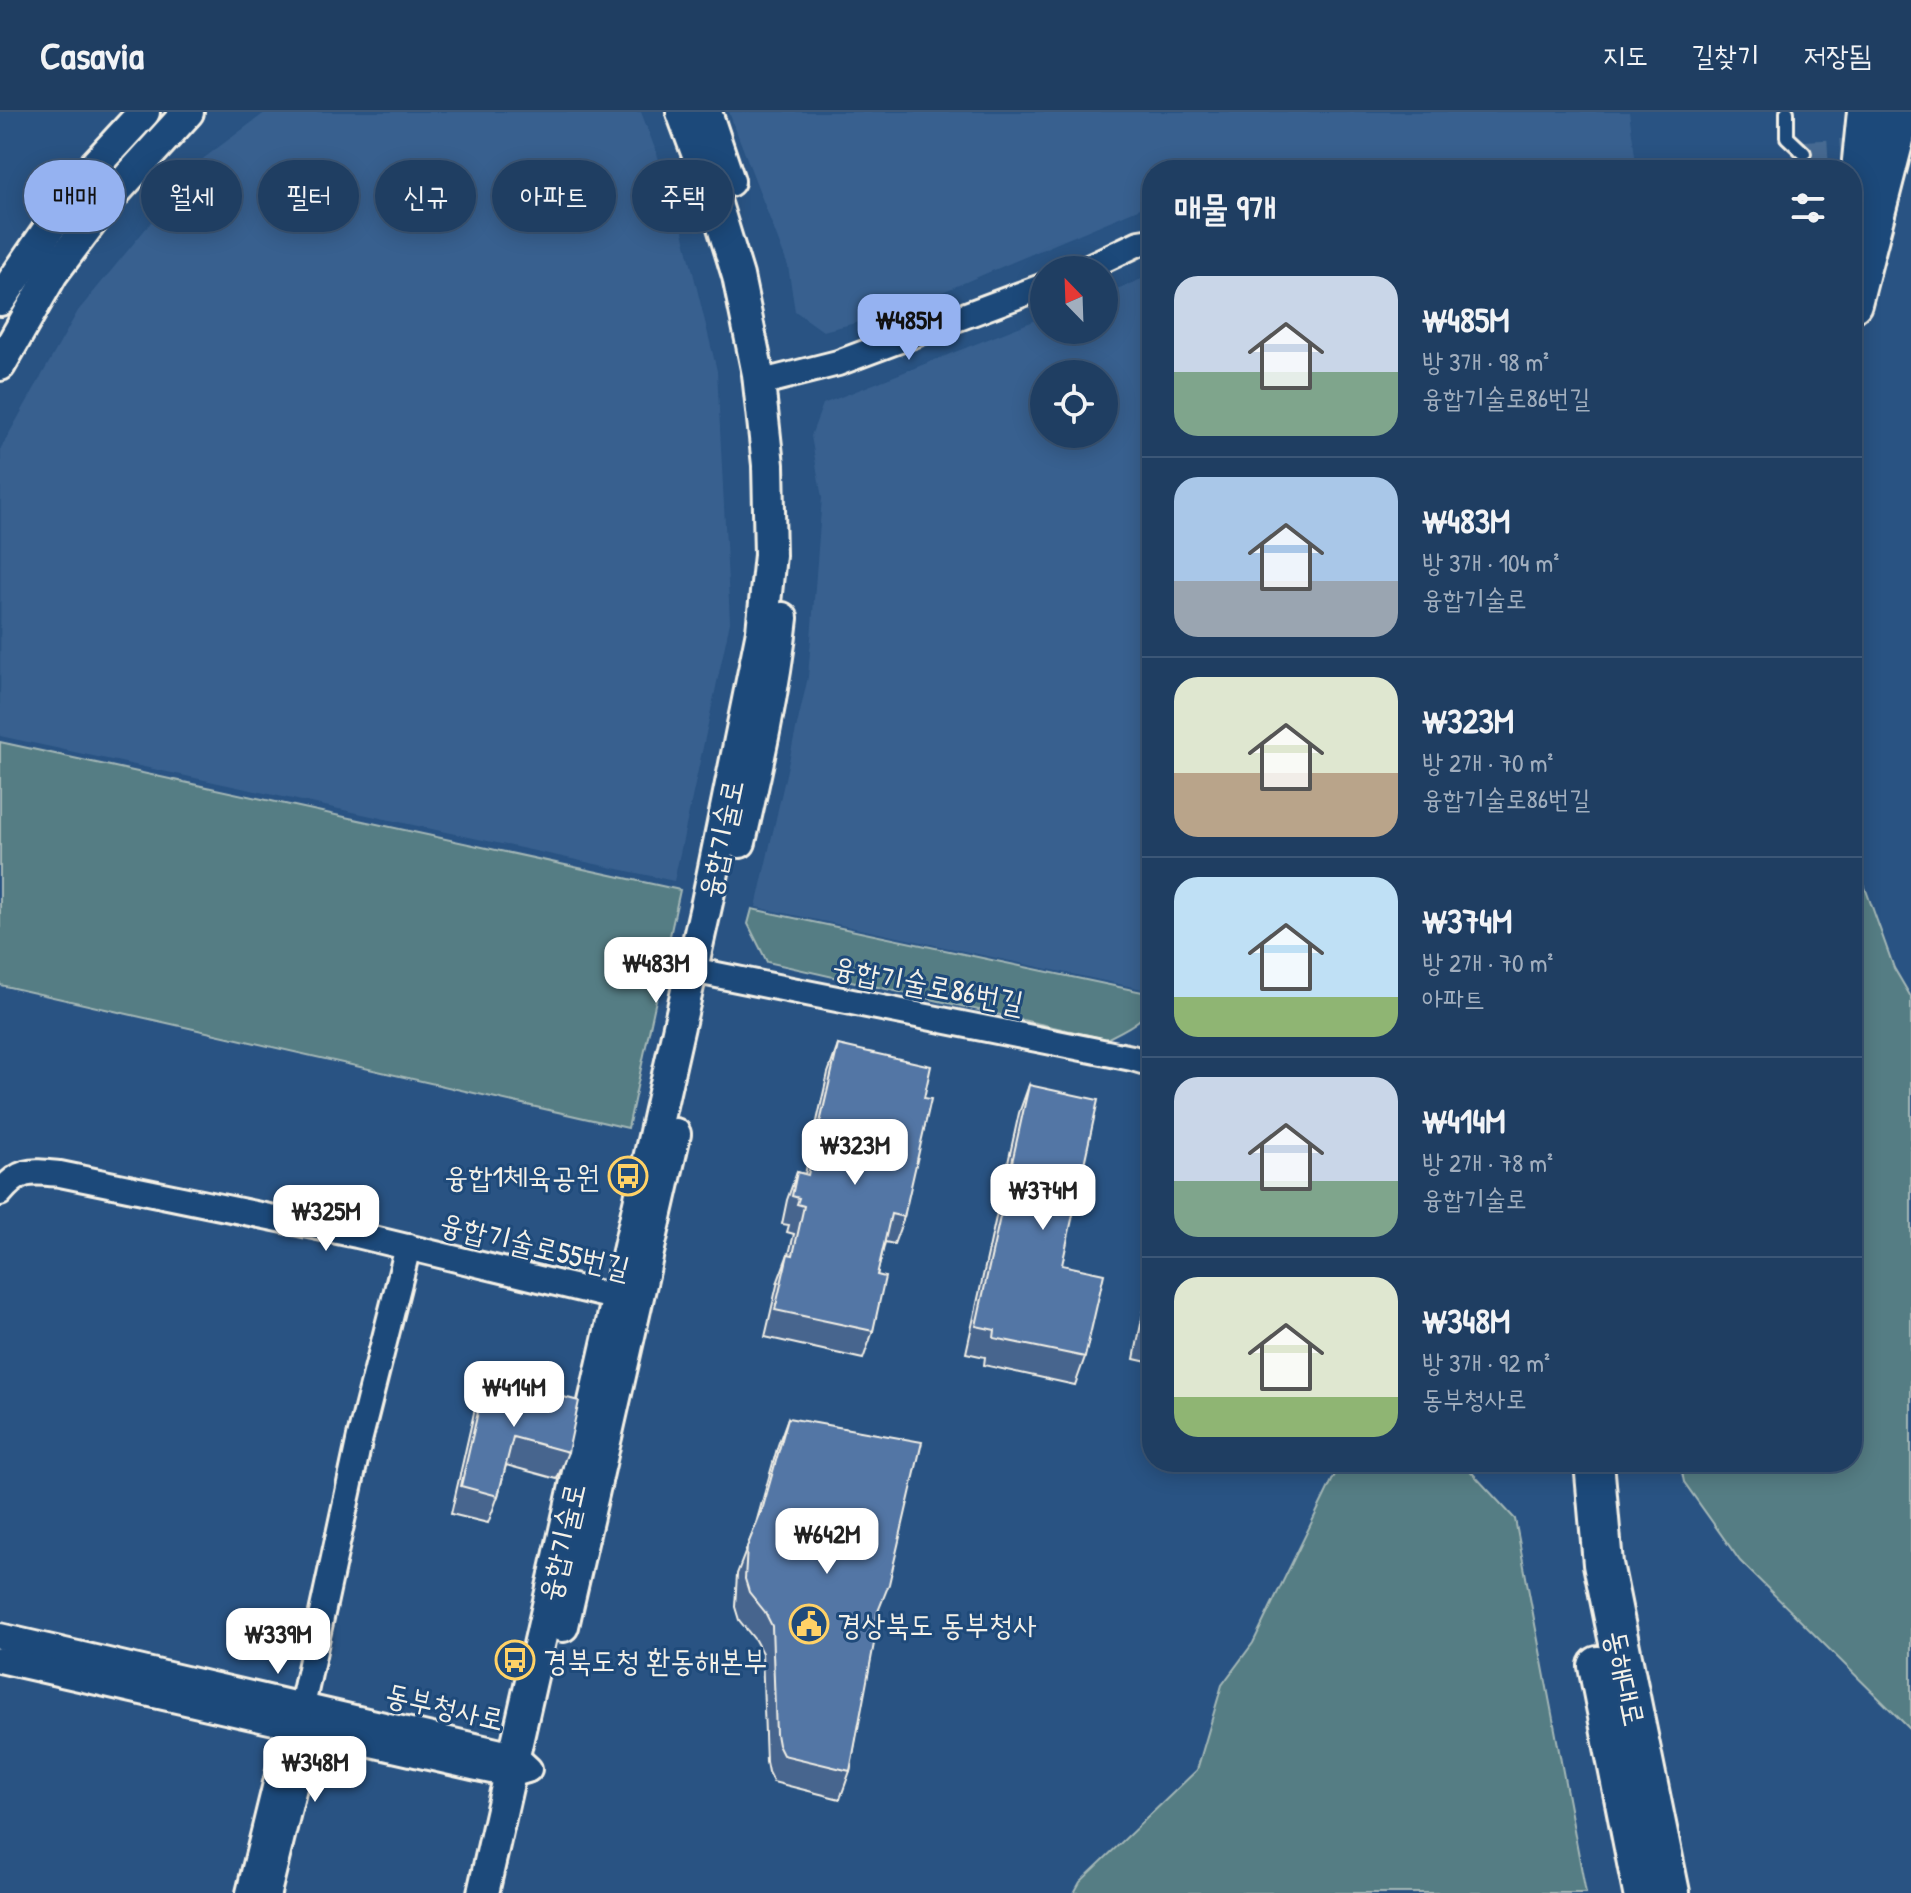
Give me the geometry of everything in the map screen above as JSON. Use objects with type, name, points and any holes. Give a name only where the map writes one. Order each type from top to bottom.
[{"type":"main road","points":[[1862,190],[1867,112]]},
{"type":"main road","points":[[1862,200],[1876,112]]},
{"type":"main road","points":[[1862,204],[1901,112]]},
{"type":"main road","points":[[1862,204],[1909,112]]},
{"type":"main road","points":[[1568,1472],[1605,1705],[1643,1893]]},
{"type":"main road","name":"동해대로","points":[[1595,1472],[1603,1564],[1670,1893]]},
{"type":"street","points":[[0,300],[85,176],[144,112]]},
{"type":"street","points":[[0,365],[52,274],[107,201],[188,112]]},
{"type":"street","name":"융합기술로","points":[[682,112],[716,204],[768,382]]},
{"type":"street","name":"융합기술로","points":[[483,1893],[518,1766],[628,1301],[701,972],[762,631],[770,555],[767,319],[734,196],[706,112]]},
{"type":"street","points":[[1112,256],[1142,243]]},
{"type":"street","points":[[768,382],[838,363],[1030,291]]},
{"type":"street","name":"융합기술로86번길","points":[[701,972],[1142,1061]]},
{"type":"street","name":"융합기술로55번길","points":[[0,1193],[16,1177],[29,1171],[60,1174],[408,1247],[628,1301]]},
{"type":"street","points":[[249,1893],[281,1763],[300,1720],[360,1437],[408,1247]]},
{"type":"street","name":"동부청사로","points":[[0,1636],[300,1720]]},
{"type":"street","name":"동부청사로","points":[[0,1660],[518,1766]]},
{"type":"street","points":[[268,1893],[301,1759],[300,1720]]},
{"type":"street","name":"융합기술로","points":[[503,1893],[518,1766]]},
{"type":"lane","points":[[1787,112],[1787,137],[1804,153]]},
{"type":"shaded area","points":[[266,112],[641,112],[659,160],[632,160],[632,232],[683,232],[717,371],[730,622],[674,881],[0,736],[1,448],[78,311],[143,232],[242,232],[242,160],[202,160]]},
{"type":"shaded area","points":[[729,112],[1629,112],[1636,160],[1142,160],[1142,207],[888,315],[823,331],[795,311],[788,266]]},
{"type":"shaded area","points":[[1142,279],[1142,989],[756,907],[808,677],[822,498],[811,436],[823,404],[1030,323],[1030,344],[1118,344],[1118,288]]},
{"type":"green space","points":[[0,742],[680,890],[628,1128],[0,985]]},
{"type":"green space","points":[[1862,879],[1894,968],[1911,997],[1911,1730],[1740,1561],[1684,1482],[1682,1472],[1862,1472]]},
{"type":"green space","points":[[752,909],[1142,992],[1142,1018],[1106,1039],[767,962],[748,924]]},
{"type":"green space","points":[[1336,1472],[1471,1472],[1515,1519],[1586,1893],[1074,1893],[1080,1882],[1197,1770],[1222,1685],[1253,1643]]},
{"type":"building","points":[[838,1045],[931,1066],[924,1098],[931,1099],[904,1217],[891,1214],[877,1275],[885,1277],[873,1331],[775,1310],[788,1254],[793,1255],[804,1206],[797,1204],[799,1198],[792,1196],[797,1172],[808,1175]]},
{"type":"building","points":[[1029,1085],[1098,1100],[1062,1265],[1104,1274],[1085,1357],[994,1338],[995,1330],[976,1326]]},
{"type":"building","points":[[486,1377],[579,1401],[568,1452],[513,1437],[498,1496],[461,1486]]},
{"type":"building","name":"경상북도 동부청사","points":[[788,1418],[922,1442],[889,1584],[877,1614],[850,1771],[783,1755],[776,1734],[772,1626],[749,1592],[745,1579],[747,1547],[763,1507]]},
{"type":"tunnel","points":[[1804,153],[1877,149]]},
{"type":"place","name":"융합1체육공원","points":[[628,1176]]},
{"type":"place","name":"경상북도 동부청사","points":[[809,1624]]},
{"type":"place","name":"경북도청 환동해본부","points":[[515,1660]]}]
